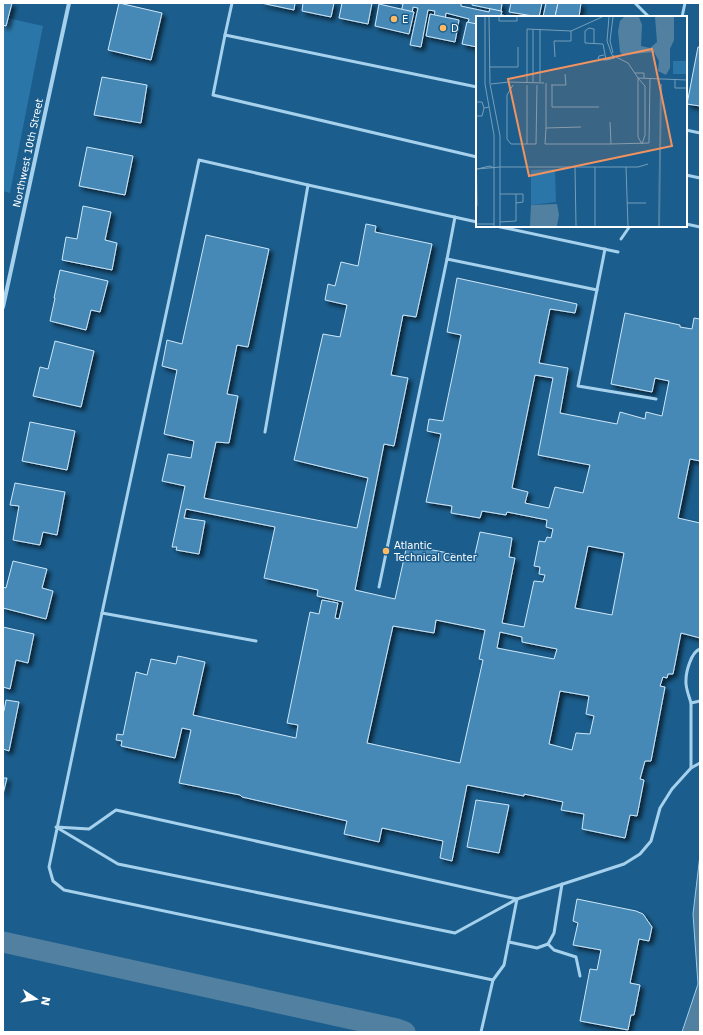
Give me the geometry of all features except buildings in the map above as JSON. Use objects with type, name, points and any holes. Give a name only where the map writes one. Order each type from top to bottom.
[{"type":"street","name":"Northwest 10th Street","points":[[3,307],[68,3]]},
{"type":"lane","points":[[232,3],[213,95],[476,157]]},
{"type":"lane","points":[[635,3],[648,16]]},
{"type":"lane","points":[[682,16],[685,3]]},
{"type":"lane","points":[[225,35],[476,87]]},
{"type":"lane","points":[[687,130],[700,133]]},
{"type":"lane","points":[[476,222],[198,160],[56,827],[49,867],[53,881],[64,890],[493,980]]},
{"type":"lane","points":[[687,175],[700,178]]},
{"type":"lane","points":[[265,432],[308,185]]},
{"type":"lane","points":[[378,587],[456,217]]},
{"type":"lane","points":[[687,224],[700,227]]},
{"type":"lane","points":[[501,227],[618,252]]},
{"type":"lane","points":[[621,239],[629,227]]},
{"type":"lane","points":[[605,250],[578,386],[656,399]]},
{"type":"lane","points":[[447,259],[597,290]]},
{"type":"lane","points":[[102,613],[256,641]]},
{"type":"lane","points":[[691,768],[691,703],[686,680],[692,656],[696,650],[700,649]]},
{"type":"lane","points":[[691,703],[700,701]]},
{"type":"lane","points":[[56,827],[118,864],[455,933],[518,899],[624,864],[640,854],[651,841],[660,808],[672,789],[691,768],[700,763]]},
{"type":"lane","points":[[56,827],[89,829],[116,810],[518,899]]},
{"type":"lane","points":[[509,942],[536,948],[548,944],[554,933],[562,884]]},
{"type":"lane","points":[[481,1032],[493,980],[504,965],[518,899]]},
{"type":"lane","points":[[548,944],[554,950],[576,957],[580,976]]},
{"type":"shaded area","points":[[3,17],[43,26],[10,193],[3,191]]},
{"type":"shaded area","points":[[700,855],[700,1032],[682,1032],[698,984],[693,914]]},
{"type":"waterway","points":[[3,942],[405,1032]]},
{"type":"place","name":"E","points":[[394,19]]},
{"type":"place","name":"D","points":[[443,28]]},
{"type":"place","name":"Atlantic Technical Center","points":[[386,551]]}]
